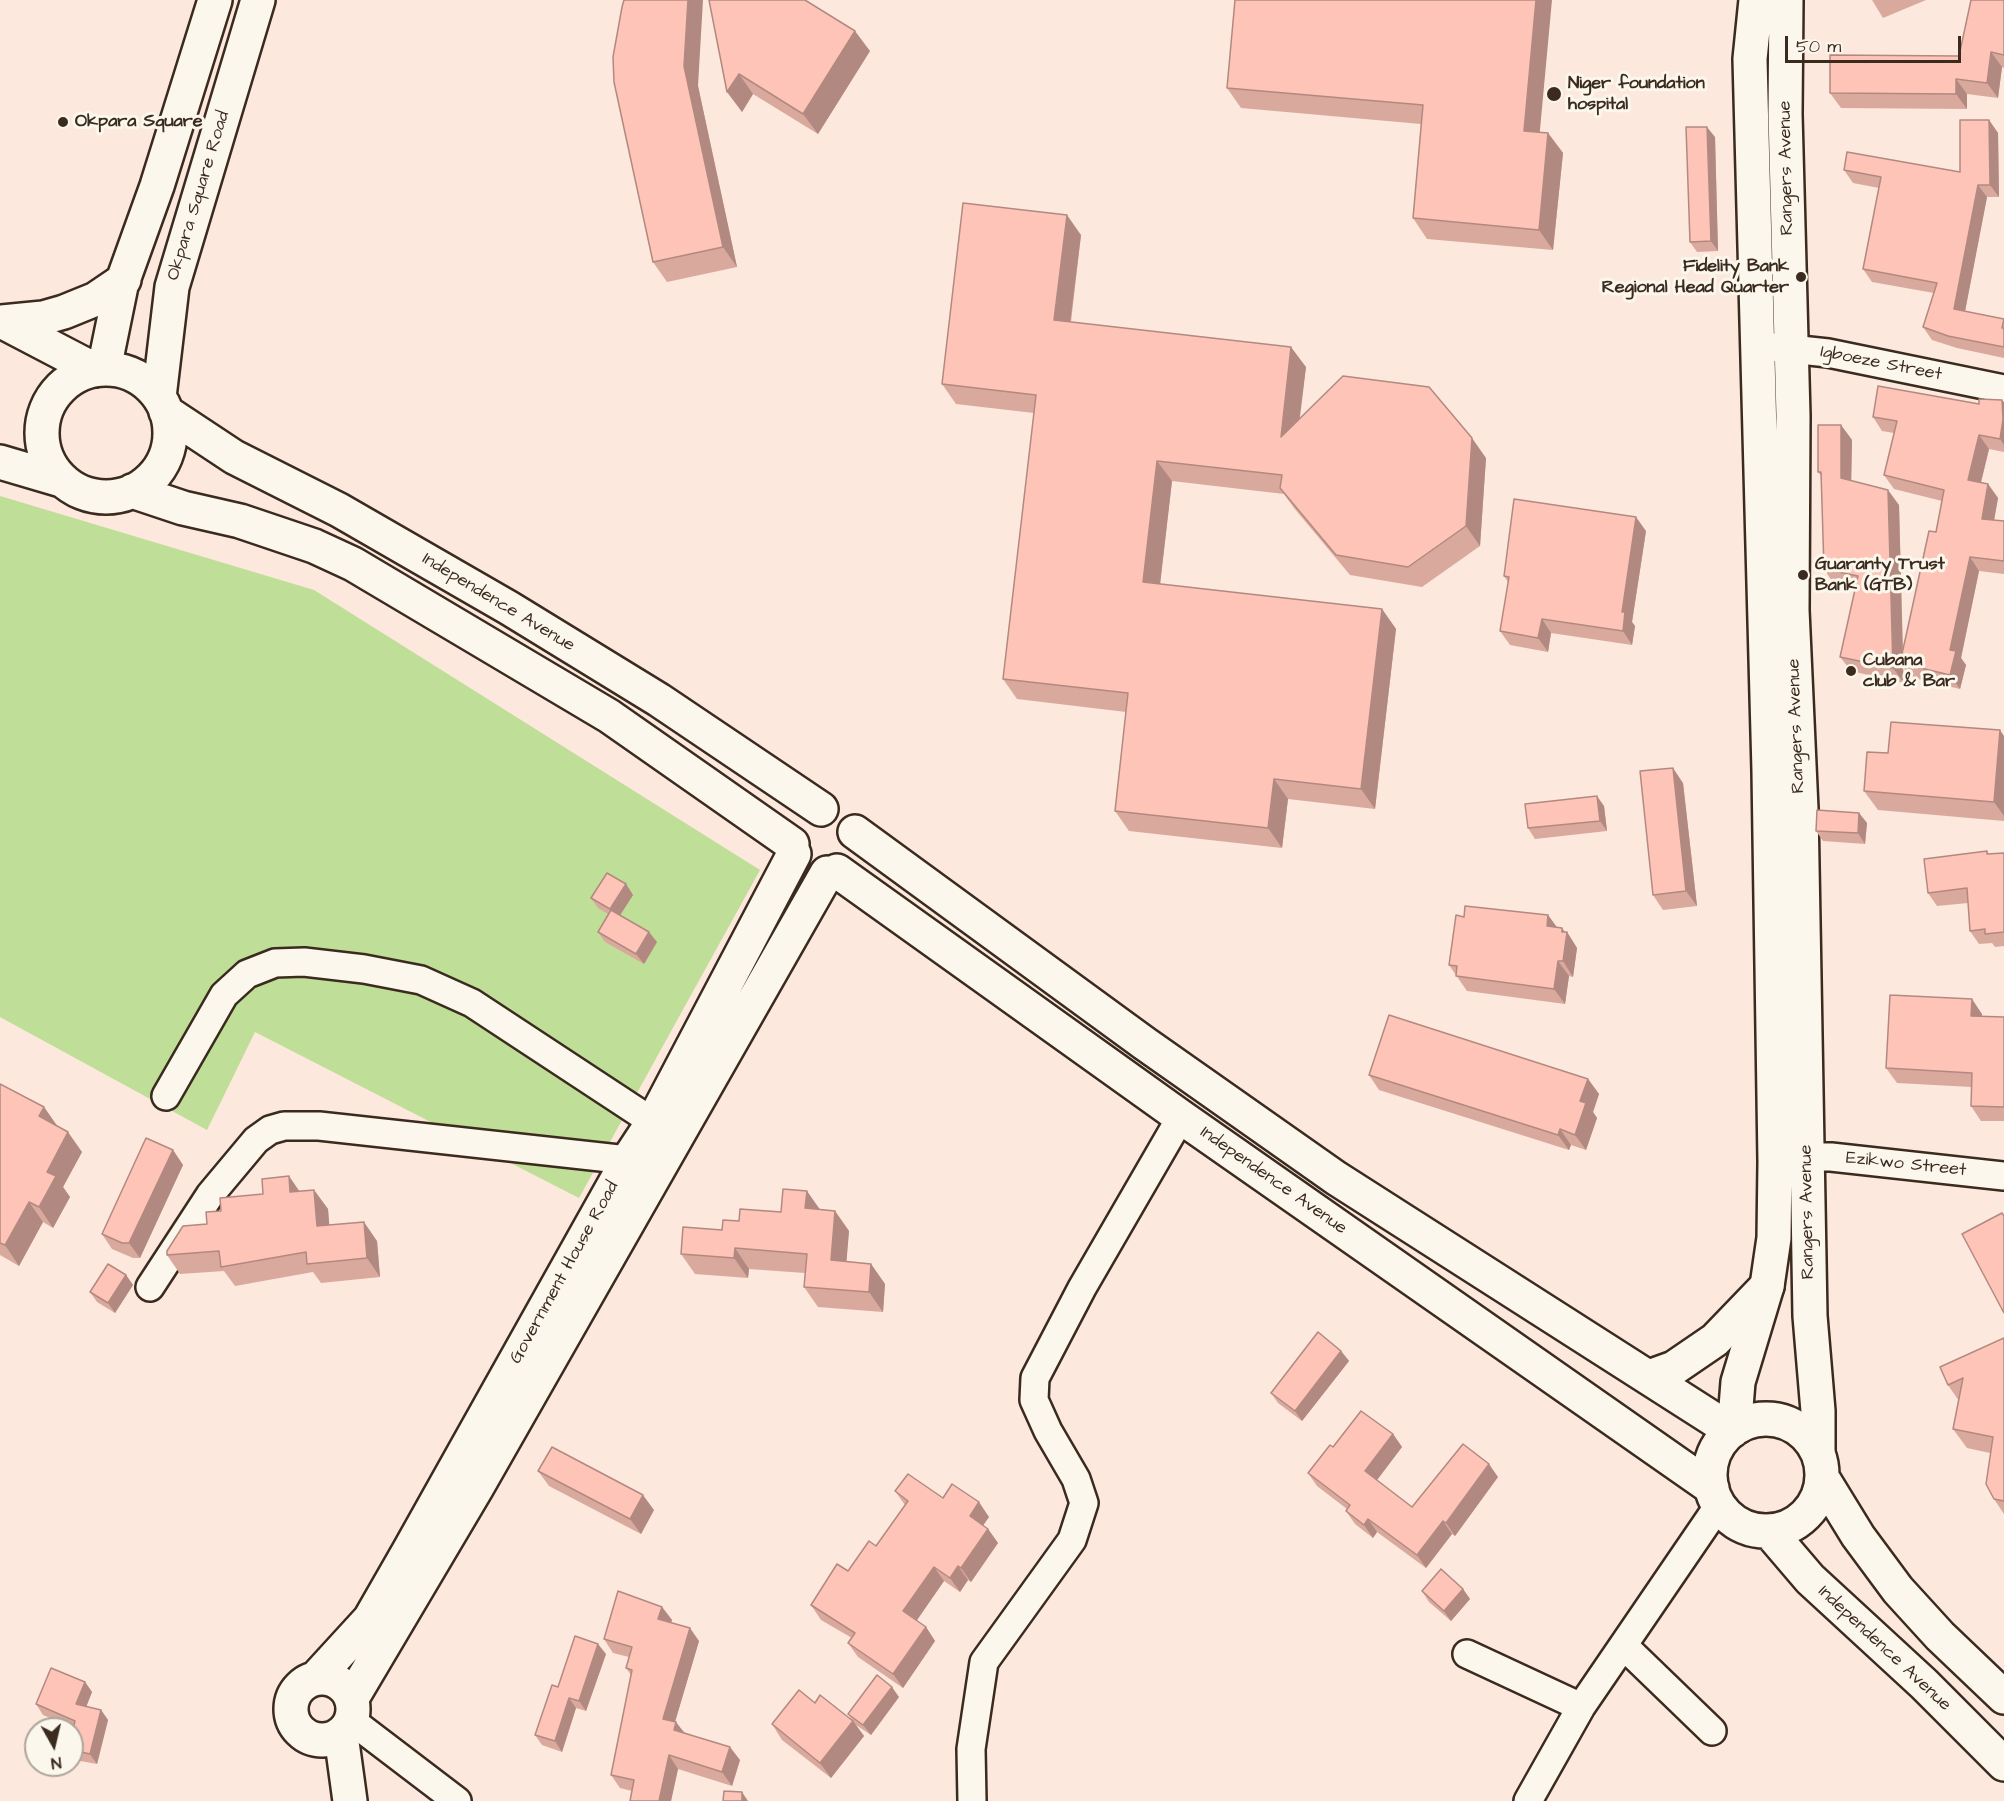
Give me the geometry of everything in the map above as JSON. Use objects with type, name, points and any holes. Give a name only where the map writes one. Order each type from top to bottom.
[{"type":"main road","points":[[99,370],[124,280],[158,186],[214,0]]},
{"type":"main road","name":"Okpara Square Road","points":[[163,404],[172,286],[258,0]]},
{"type":"main road","name":"Rangers Avenue","points":[[1735,1429],[1738,1382],[1767,1286],[1774,1238],[1775,1162],[1769,771],[1750,59],[1756,0]]},
{"type":"main road","name":"Rangers Avenue","points":[[1786,0],[1785,114],[1791,347],[1792,610],[1800,809],[1810,1316],[1820,1465]]},
{"type":"main road","points":[[1,321],[43,318],[64,312],[96,299],[124,280]]},
{"type":"main road","points":[[1,321],[99,370]]},
{"type":"main road","points":[[0,462],[61,480],[81,491],[103,497],[132,491],[148,481],[161,466],[168,449],[170,430],[163,404],[135,376],[120,370],[99,370],[78,375],[63,385],[51,398],[44,414],[41,432],[43,449],[50,466],[61,480]]},
{"type":"main road","name":"Independence Avenue","points":[[163,404],[234,457],[339,510],[519,614],[659,700],[821,809]]},
{"type":"main road","points":[[132,491],[183,508],[240,521],[314,546],[353,564],[609,716],[793,849],[808,869],[832,872],[845,866],[855,850],[855,832]]},
{"type":"main road","points":[[793,849],[793,831],[799,820],[809,813],[821,809],[842,815],[855,832],[1125,1029],[1336,1178],[1735,1429]]},
{"type":"main road","name":"Government House Road","points":[[348,1718],[465,1480],[628,1161],[653,1122],[793,849]]},
{"type":"main road","name":"Independence Avenue","points":[[832,872],[1715,1497]]},
{"type":"main road","name":"Government House Road","points":[[316,1678],[370,1619],[465,1480],[832,872]]},
{"type":"main road","points":[[1649,1377],[1674,1368],[1715,1340],[1767,1286]]},
{"type":"main road","points":[[1820,1465],[1818,1499],[1806,1515],[1789,1527],[1769,1531],[1740,1525],[1715,1497],[1713,1457],[1721,1443],[1735,1429],[1756,1420],[1775,1420],[1792,1425],[1807,1436],[1858,1536],[1899,1590],[1940,1636],[2004,1697]]},
{"type":"main road","name":"Independence Avenue","points":[[1769,1531],[1810,1580],[1924,1684],[2004,1764]]},
{"type":"main road","points":[[348,1718],[328,1740],[315,1740],[303,1734],[294,1725],[291,1704],[300,1686],[316,1678],[334,1679],[348,1690],[350,1801]]},
{"type":"street","name":"Igboeze Street","points":[[1756,346],[1791,347],[2004,389]]},
{"type":"street","points":[[166,1096],[224,995],[247,974],[275,963],[304,962],[364,969],[421,980],[472,1003],[653,1122]]},
{"type":"street","points":[[972,1801],[971,1749],[984,1662],[1072,1540],[1084,1503],[1076,1479],[1048,1431],[1034,1400],[1035,1378],[1082,1288],[1181,1117]]},
{"type":"street","points":[[150,1287],[210,1195],[256,1140],[270,1130],[284,1126],[319,1126],[628,1161]]},
{"type":"street","name":"Ezikwo Street","points":[[1807,1157],[1831,1157],[2004,1176]]},
{"type":"street","points":[[1528,1801],[1581,1707],[1624,1646],[1715,1497]]},
{"type":"street","points":[[1624,1646],[1712,1731]]},
{"type":"street","points":[[1467,1654],[1581,1707]]},
{"type":"street","points":[[348,1718],[457,1801]]},
{"type":"green space","points":[[0,496],[314,590],[760,870],[579,1198],[255,1032],[207,1130],[0,1017]]},
{"type":"building","points":[[624,0],[688,0],[684,66],[723,247],[653,262],[614,82],[613,57]]},
{"type":"building","points":[[709,0],[805,0],[855,31],[803,114],[739,74],[727,92]]},
{"type":"building","points":[[1235,0],[1536,0],[1524,131],[1548,133],[1539,230],[1413,218],[1423,105],[1227,88]]},
{"type":"building","points":[[1971,0],[2004,0],[2004,55],[1991,52],[1987,83],[1956,79],[1956,94],[1830,93],[1830,55],[1959,56]]},
{"type":"building","points":[[1960,120],[1989,120],[1990,185],[1978,185],[1954,309],[2004,319],[2002,328],[2004,328],[2004,347],[1948,336],[1923,327],[1937,283],[1863,269],[1881,177],[1844,170],[1847,152],[1960,172]]},
{"type":"building","points":[[1686,127],[1707,127],[1711,241],[1690,242]]},
{"type":"building","points":[[963,203],[1067,215],[1054,320],[1291,347],[1281,437],[1343,376],[1429,387],[1472,438],[1466,526],[1408,567],[1336,555],[1280,488],[1282,475],[1157,461],[1143,582],[1382,609],[1361,789],[1274,779],[1268,828],[1115,811],[1128,693],[1003,679],[1036,395],[942,384]]},
{"type":"building","points":[[1878,386],[1979,404],[1979,399],[2002,400],[2003,419],[2000,439],[1979,435],[1968,480],[1988,484],[1982,519],[2004,521],[2004,561],[1970,557],[1950,650],[1956,651],[1950,675],[1900,663],[1929,531],[1936,532],[1944,490],[1884,475],[1897,421],[1873,417]]},
{"type":"building","points":[[1818,425],[1841,425],[1841,478],[1888,490],[1893,668],[1840,657],[1858,576],[1824,569],[1821,472],[1818,472]]},
{"type":"building","points":[[1514,499],[1636,517],[1622,612],[1625,612],[1623,631],[1542,619],[1538,638],[1500,631],[1509,577],[1504,576]]},
{"type":"building","points":[[1891,722],[2000,730],[1994,802],[1864,791],[1867,752],[1888,753]]},
{"type":"building","points":[[1673,768],[1686,891],[1653,895],[1640,771]]},
{"type":"building","points":[[1597,796],[1600,821],[1528,828],[1525,804]]},
{"type":"building","points":[[1817,810],[1859,813],[1858,833],[1816,831]]},
{"type":"building","points":[[1987,851],[1987,854],[2004,853],[2004,932],[1985,934],[1985,929],[1970,931],[1967,888],[1928,893],[1924,859]]},
{"type":"building","points":[[607,873],[626,884],[610,909],[591,898]]},
{"type":"building","points":[[1465,906],[1548,915],[1547,926],[1562,928],[1562,932],[1567,932],[1563,961],[1558,961],[1554,989],[1456,976],[1457,966],[1449,965],[1456,915],[1464,917]]},
{"type":"building","points":[[611,910],[649,932],[636,954],[598,932]]},
{"type":"building","points":[[1890,995],[1972,999],[1971,1016],[2004,1017],[2004,1107],[1971,1106],[1972,1073],[1886,1068]]},
{"type":"building","points":[[1389,1015],[1588,1079],[1580,1101],[1586,1103],[1575,1135],[1560,1129],[1558,1135],[1369,1075]]},
{"type":"building","points":[[0,1084],[44,1107],[39,1116],[68,1132],[47,1172],[56,1176],[39,1207],[29,1202],[5,1245],[0,1243]]},
{"type":"building","points":[[146,1138],[173,1150],[129,1243],[122,1243],[102,1234]]},
{"type":"building","points":[[289,1176],[290,1192],[314,1190],[317,1226],[364,1222],[367,1258],[307,1264],[306,1252],[221,1267],[219,1251],[167,1255],[167,1251],[183,1226],[207,1224],[206,1212],[221,1211],[220,1198],[263,1194],[262,1179]]},
{"type":"building","points":[[783,1189],[807,1191],[805,1208],[835,1211],[831,1260],[871,1264],[869,1292],[804,1287],[807,1254],[735,1248],[734,1258],[681,1254],[683,1227],[722,1230],[723,1220],[739,1221],[740,1209],[781,1212]]},
{"type":"building","points":[[2002,1213],[2004,1216],[2004,1313],[1962,1234]]},
{"type":"building","points":[[108,1264],[126,1275],[108,1303],[90,1292]]},
{"type":"building","points":[[1318,1332],[1341,1351],[1295,1411],[1271,1393]]},
{"type":"building","points":[[2004,1338],[2004,1501],[1994,1499],[1986,1484],[1993,1437],[1953,1429],[1963,1378],[1948,1385],[1940,1367]]},
{"type":"building","points":[[1361,1411],[1393,1434],[1365,1471],[1412,1507],[1463,1444],[1489,1464],[1446,1523],[1443,1521],[1417,1555],[1368,1519],[1364,1525],[1346,1511],[1350,1505],[1308,1473],[1330,1445],[1333,1447]]},
{"type":"building","points":[[552,1447],[643,1495],[630,1519],[538,1471]]},
{"type":"building","points":[[908,1474],[943,1498],[952,1484],[979,1502],[970,1516],[988,1529],[961,1568],[958,1566],[950,1578],[934,1567],[903,1611],[926,1627],[893,1674],[848,1643],[855,1633],[811,1605],[837,1564],[848,1571],[869,1541],[876,1546],[908,1501],[895,1491]]},
{"type":"building","points":[[1441,1569],[1463,1589],[1444,1611],[1422,1591]]},
{"type":"building","points":[[618,1591],[662,1607],[658,1619],[690,1628],[663,1719],[676,1722],[674,1730],[730,1747],[722,1772],[669,1755],[659,1801],[630,1801],[634,1780],[611,1775],[632,1670],[626,1668],[632,1647],[604,1639]]},
{"type":"building","points":[[575,1636],[598,1644],[579,1701],[569,1698],[555,1741],[535,1735],[552,1685],[558,1687]]},
{"type":"building","points":[[51,1668],[85,1682],[76,1704],[101,1710],[90,1754],[84,1753],[84,1717],[66,1717],[36,1704]]},
{"type":"building","points":[[877,1675],[892,1687],[863,1725],[848,1714]]},
{"type":"building","points":[[799,1690],[815,1703],[820,1695],[853,1721],[820,1763],[772,1724]]},
{"type":"building","points":[[724,1791],[742,1792],[742,1801],[723,1801]]},
{"type":"place","name":"Niger foundation hospital","points":[[1554,94]]},
{"type":"place","name":"Okpara Square","points":[[63,122]]},
{"type":"place","name":"Fidelity Bank Regional Head Quarter","points":[[1801,277]]},
{"type":"place","name":"Guaranty Trust Bank (GTB)","points":[[1803,575]]},
{"type":"place","name":"Cubana club & Bar","points":[[1851,671]]}]
